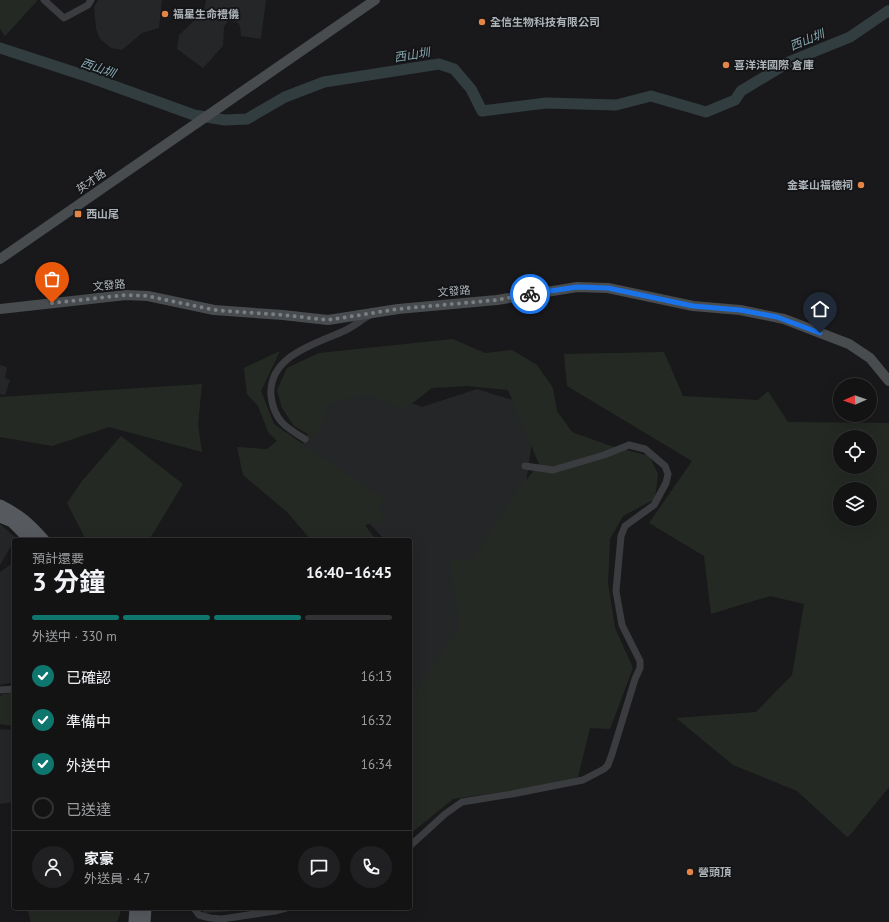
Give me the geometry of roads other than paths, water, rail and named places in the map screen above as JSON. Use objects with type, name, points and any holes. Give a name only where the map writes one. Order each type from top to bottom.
[{"type":"main road","points":[[0,505],[19,515],[30,524],[42,538]]},
{"type":"main road","points":[[0,517],[12,522],[28,538]]},
{"type":"main road","points":[[134,922],[135,910]]},
{"type":"main road","points":[[145,922],[146,910]]},
{"type":"street","points":[[44,0],[64,18],[88,5],[91,0]]},
{"type":"street","name":"英才路","points":[[0,259],[196,122],[375,0]]},
{"type":"street","name":"文發路","points":[[0,309],[126,295],[148,296],[214,310],[328,320],[375,312],[497,300],[577,287],[608,288],[693,306],[740,310],[784,319],[849,344],[870,358],[889,381]]},
{"type":"street","points":[[305,440],[286,428],[278,418],[272,406],[270,386],[276,370],[288,358],[312,345],[346,330],[375,312]]},
{"type":"street","points":[[412,844],[445,814],[462,802],[583,780],[604,769],[608,765],[612,754],[635,679],[640,668],[640,661],[622,625],[616,591],[621,536],[625,526],[654,504],[666,483],[668,474],[665,466],[645,449],[629,445],[604,455],[553,470],[525,466]]},
{"type":"street","points":[[0,690],[12,689]]},
{"type":"street","points":[[195,910],[199,915],[222,919],[280,910]]},
{"type":"waterway","name":"西山圳","points":[[0,48],[89,77],[194,115],[225,120],[247,119],[285,97],[324,82],[439,64],[454,69],[471,89],[482,111],[546,103],[616,105],[651,96],[706,112],[735,100],[741,91],[791,61],[850,37],[888,11],[889,12]]},
{"type":"place","name":"福星生命禮儀","points":[[165,14]]},
{"type":"place","name":"全信生物科技有限公司","points":[[482,22]]},
{"type":"place","name":"喜洋洋國際 倉庫","points":[[726,65]]},
{"type":"place","name":"金峯山福德祠","points":[[861,185]]},
{"type":"place","name":"西山尾","points":[[78,214]]},
{"type":"place","name":"營頭頂","points":[[690,872]]}]
